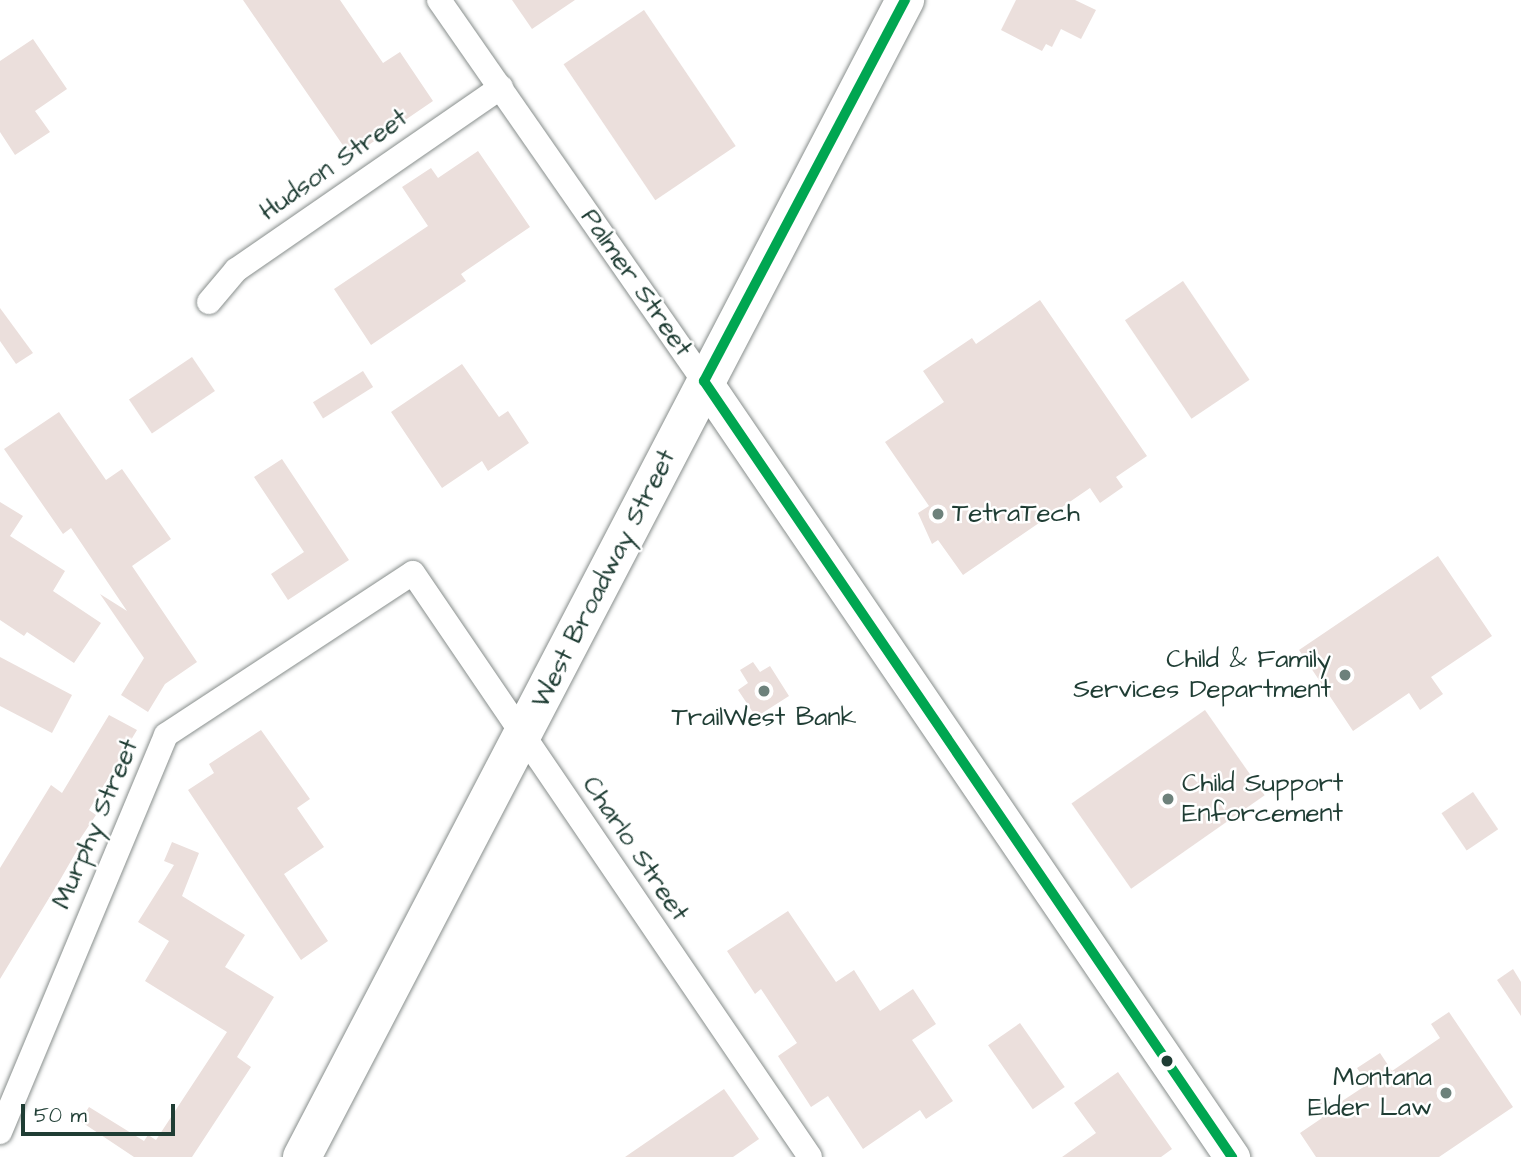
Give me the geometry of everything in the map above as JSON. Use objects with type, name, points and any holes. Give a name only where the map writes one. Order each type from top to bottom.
[{"type":"main road","name":"West Broadway Street","points":[[302,1157],[523,738],[898,2]]},
{"type":"street","name":"Palmer Street","points":[[439,0],[704,381],[1232,1157]]},
{"type":"street","name":"Hudson Street","points":[[209,302],[236,270],[501,87]]},
{"type":"street","name":"Charlo Street","points":[[413,573],[810,1157]]},
{"type":"street","name":"Murphy Street","points":[[0,1132],[166,735],[413,573]]},
{"type":"building","points":[[243,0],[340,0],[383,63],[400,52],[433,101],[351,157]]},
{"type":"building","points":[[512,0],[575,0],[532,29]]},
{"type":"building","points":[[1016,0],[1075,0],[1096,10],[1081,39],[1061,29],[1052,47],[1046,44],[1042,51],[1001,30]]},
{"type":"building","points":[[644,10],[736,146],[655,200],[564,64]]},
{"type":"building","points":[[33,39],[67,89],[35,111],[50,132],[15,155],[0,132],[0,61]]},
{"type":"building","points":[[478,151],[530,227],[461,274],[466,281],[371,345],[334,289],[428,226],[402,187],[431,168],[438,178]]},
{"type":"building","points":[[1183,281],[1250,380],[1192,419],[1125,320]]},
{"type":"building","points":[[1040,300],[1147,456],[1116,477],[1123,487],[1100,503],[1090,488],[963,575],[938,540],[932,544],[918,513],[929,506],[885,442],[944,402],[923,371],[972,338],[976,344]]},
{"type":"building","points":[[0,308],[33,353],[16,364],[0,341]]},
{"type":"building","points":[[192,357],[215,391],[152,433],[129,399]]},
{"type":"building","points":[[462,364],[499,417],[508,411],[529,443],[488,471],[482,461],[442,488],[391,412]]},
{"type":"building","points":[[363,371],[373,387],[323,418],[313,402]]},
{"type":"building","points":[[59,412],[106,480],[122,469],[171,539],[132,566],[197,662],[165,684],[148,712],[121,695],[144,658],[100,594],[127,611],[71,528],[63,534],[4,449]]},
{"type":"building","points":[[282,459],[349,560],[288,600],[271,574],[304,552],[254,477]]},
{"type":"building","points":[[0,502],[23,516],[10,536],[65,571],[53,591],[101,623],[74,663],[27,632],[24,636],[0,620]]},
{"type":"building","points":[[1438,556],[1492,636],[1431,677],[1443,694],[1420,710],[1409,693],[1353,731],[1299,650]]},
{"type":"building","points":[[0,657],[72,695],[52,733],[0,706]]},
{"type":"building","points":[[753,662],[760,672],[770,666],[789,696],[756,717],[738,690],[748,683],[740,670]]},
{"type":"building","points":[[1205,710],[1265,795],[1131,889],[1071,803]]},
{"type":"building","points":[[109,715],[137,730],[89,810],[96,815],[76,845],[79,847],[0,979],[0,868],[51,785],[62,793]]},
{"type":"building","points":[[261,730],[310,799],[297,808],[324,847],[284,874],[328,941],[301,960],[188,790],[214,773],[209,764]]},
{"type":"building","points":[[1473,792],[1498,829],[1467,851],[1441,813]]},
{"type":"building","points":[[172,842],[199,853],[182,896],[245,935],[225,967],[274,997],[237,1057],[251,1067],[192,1157],[134,1157],[80,1121],[89,1107],[144,1141],[148,1135],[156,1140],[227,1032],[145,981],[169,941],[138,922],[174,865],[164,861]]},
{"type":"building","points":[[788,911],[836,982],[854,970],[880,1011],[913,989],[936,1024],[912,1040],[953,1101],[926,1119],[920,1110],[863,1149],[828,1096],[811,1107],[778,1056],[797,1043],[761,989],[755,994],[727,951]]},
{"type":"building","points":[[1513,969],[1521,982],[1521,1016],[1497,980]]},
{"type":"building","points":[[1449,1012],[1513,1107],[1439,1157],[1316,1157],[1300,1133],[1322,1118],[1313,1106],[1326,1097],[1333,1107],[1368,1084],[1357,1068],[1380,1053],[1392,1071],[1440,1038],[1431,1024]]},
{"type":"building","points":[[1020,1023],[1065,1087],[1033,1109],[988,1045]]},
{"type":"building","points":[[1118,1072],[1172,1149],[1161,1157],[1062,1157],[1096,1133],[1074,1103]]},
{"type":"building","points":[[724,1089],[759,1139],[733,1157],[625,1157]]},
{"type":"transit line","points":[[905,0],[704,381],[1232,1157]]},
{"type":"place","name":"TetraTech","points":[[938,514]]},
{"type":"place","name":"Child & Family Services Department","points":[[1345,675]]},
{"type":"place","name":"TrailWest Bank","points":[[764,691]]},
{"type":"place","name":"Child Support Enforcement","points":[[1168,799]]},
{"type":"place","name":"Montana Elder Law","points":[[1446,1093]]}]
